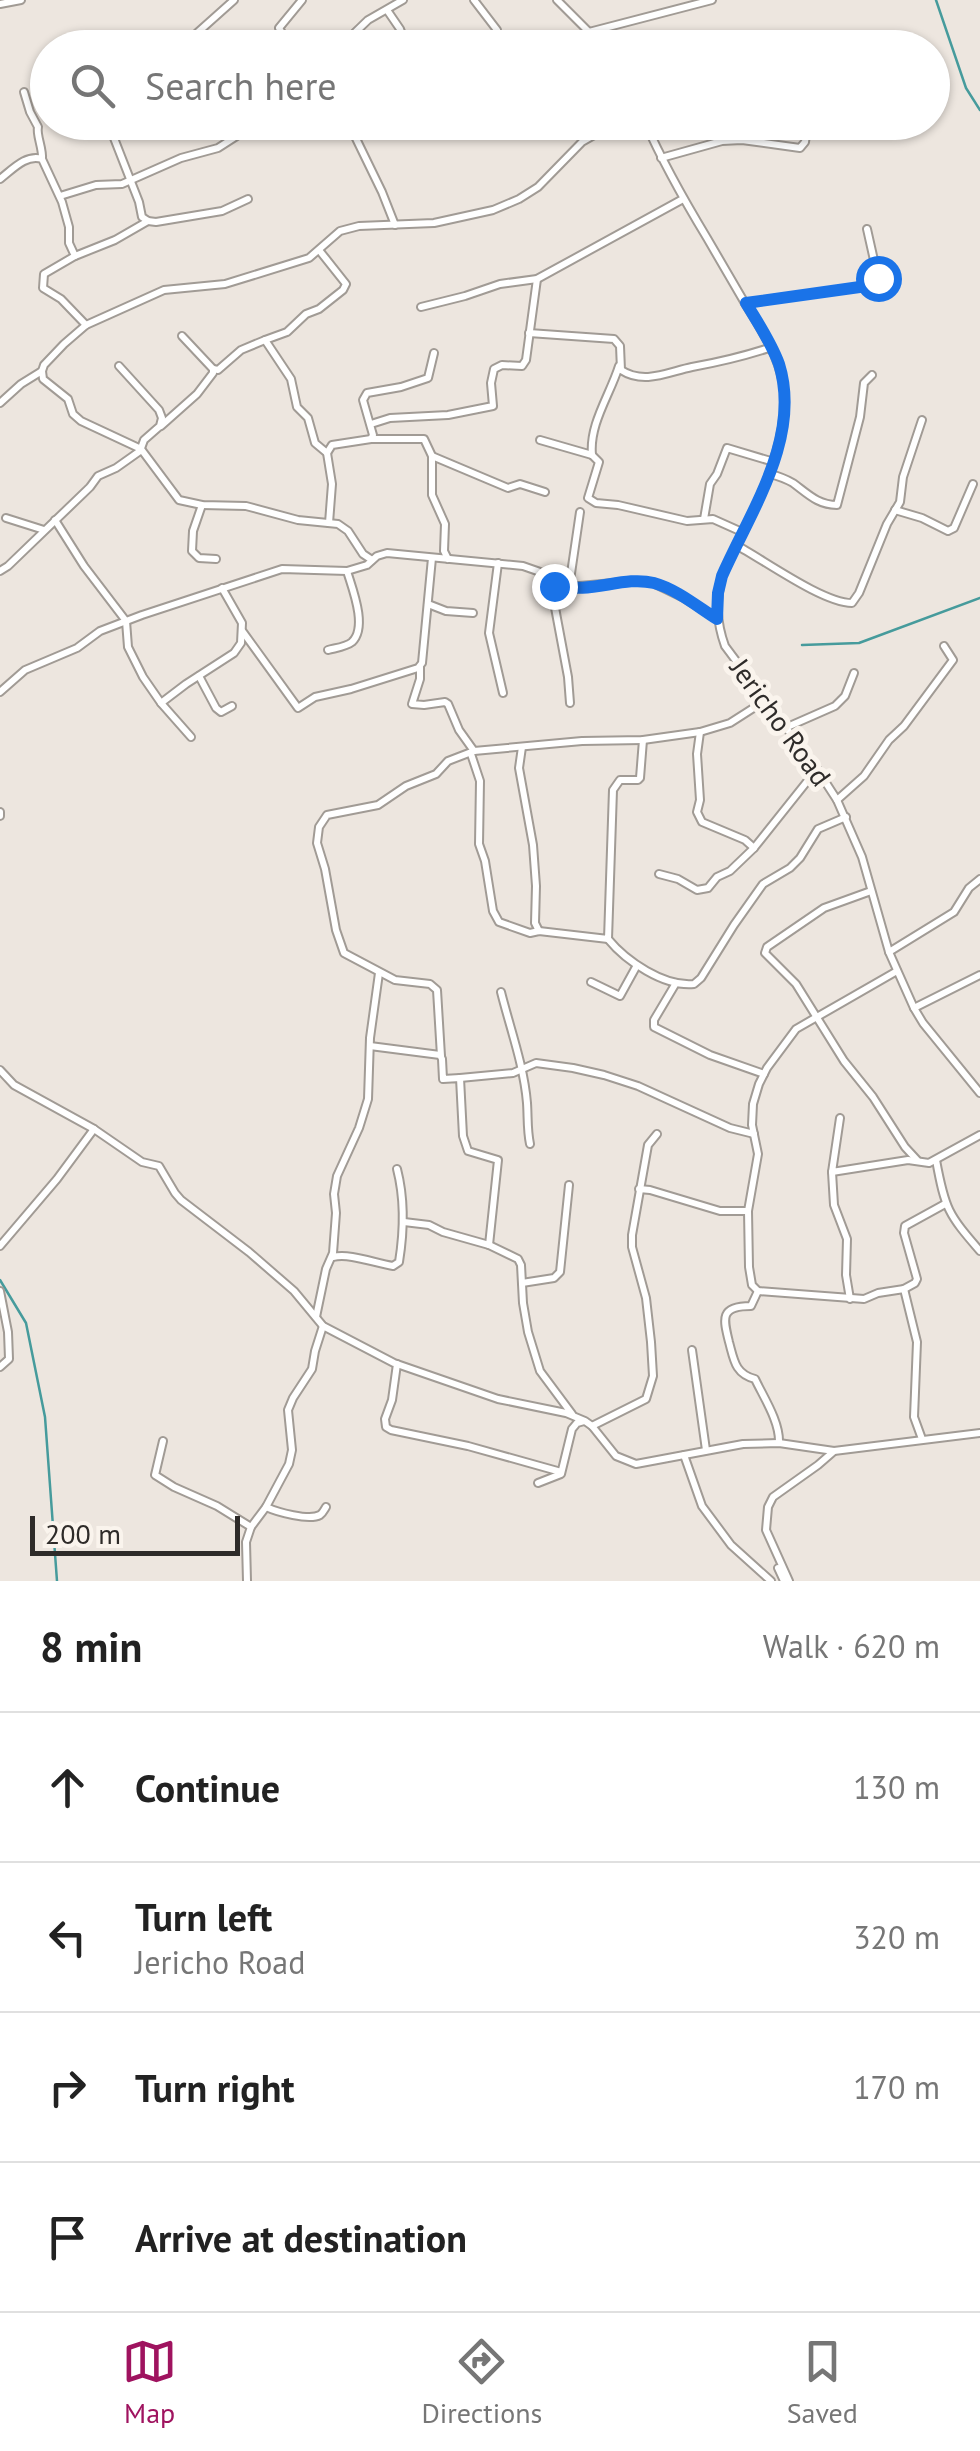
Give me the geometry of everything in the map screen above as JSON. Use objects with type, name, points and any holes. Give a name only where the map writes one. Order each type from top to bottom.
[{"type":"street","points":[[0,4],[21,0]]},
{"type":"street","points":[[200,30],[234,0]]},
{"type":"street","points":[[280,30],[302,0]]},
{"type":"street","points":[[358,30],[402,0]]},
{"type":"street","points":[[474,0],[497,30]]},
{"type":"street","points":[[558,0],[586,30]]},
{"type":"street","points":[[596,30],[712,0]]},
{"type":"street","points":[[387,10],[400,30]]},
{"type":"street","points":[[24,92],[30,112]]},
{"type":"street","points":[[41,140],[42,159],[60,196],[70,228],[69,242],[76,256]]},
{"type":"street","points":[[114,140],[142,217],[148,222]]},
{"type":"street","points":[[60,196],[96,185],[122,184],[230,140]]},
{"type":"street","points":[[357,140],[395,225]]},
{"type":"street","points":[[372,560],[338,524],[298,520],[246,506],[185,503],[175,496],[141,449],[73,414],[68,399],[43,379],[44,364],[86,325],[164,290],[204,288],[308,258],[330,236],[359,226],[434,222],[493,210],[538,186],[586,140]]},
{"type":"street","points":[[654,140],[683,198],[772,348],[785,392],[774,462],[718,593],[717,619]]},
{"type":"street","points":[[661,158],[722,141],[800,148],[805,140]]},
{"type":"street","points":[[0,178],[33,157],[42,159]]},
{"type":"street","points":[[420,306],[500,284],[537,279],[683,198]]},
{"type":"street","points":[[86,325],[52,291],[43,288],[44,274],[148,222],[222,210],[248,199]]},
{"type":"street","points":[[746,303],[874,285],[878,278],[867,229]]},
{"type":"street","points":[[182,336],[218,370],[241,350],[286,332],[306,314],[320,309],[346,284],[318,250]]},
{"type":"street","points":[[371,424],[390,418],[448,415],[493,406],[494,369],[525,364],[537,279]]},
{"type":"street","points":[[530,332],[614,339],[620,346],[612,388],[598,414],[592,456]]},
{"type":"street","points":[[265,340],[291,379],[297,407],[308,418],[315,443],[327,453],[332,484],[329,523]]},
{"type":"street","points":[[619,366],[626,374],[648,378],[719,364],[772,348]]},
{"type":"street","points":[[371,439],[371,424],[363,400],[367,393],[428,378],[434,353]]},
{"type":"street","points":[[120,366],[159,410],[160,426]]},
{"type":"street","points":[[0,571],[98,476],[141,449],[144,440],[207,384],[213,369]]},
{"type":"street","points":[[0,403],[42,371]]},
{"type":"street","points":[[770,474],[790,482],[808,496],[836,505],[860,417],[864,383],[872,375]]},
{"type":"street","points":[[736,544],[808,587],[852,603],[900,502],[903,477],[922,420]]},
{"type":"street","points":[[327,453],[332,445],[371,439],[424,439],[432,456],[432,495],[445,524],[444,551],[448,559]]},
{"type":"street","points":[[540,440],[600,462],[590,500],[688,520],[713,519],[742,532]]},
{"type":"street","points":[[704,519],[710,484],[728,448],[774,462]]},
{"type":"street","points":[[432,456],[508,488],[520,484],[544,492]]},
{"type":"street","points":[[894,510],[948,531],[954,528],[972,484]]},
{"type":"street","points":[[202,505],[193,531],[192,551],[199,558],[216,559]]},
{"type":"street","points":[[570,588],[580,512]]},
{"type":"street","points":[[6,518],[45,530]]},
{"type":"street","points":[[56,520],[126,622],[128,647],[143,677],[190,737]]},
{"type":"street","points":[[0,692],[25,670],[76,648],[100,631],[282,569],[347,571],[390,552],[498,562],[537,570],[570,588],[636,581],[654,583],[717,619]]},
{"type":"street","points":[[432,558],[420,678],[412,704],[448,704],[473,752],[480,781],[479,844],[493,911],[499,922],[530,933],[608,939],[636,967],[689,985],[699,981],[763,884],[790,868],[818,829],[846,817]]},
{"type":"street","points":[[498,562],[489,633],[503,694]]},
{"type":"street","points":[[328,650],[352,642],[355,636],[358,605],[347,571]]},
{"type":"street","points":[[558,584],[552,591],[570,703]]},
{"type":"street","points":[[161,703],[234,653],[241,643],[242,623],[222,588]]},
{"type":"street","points":[[428,604],[446,611],[473,613]]},
{"type":"street","name":"Jericho Road","points":[[717,619],[724,646],[837,800],[862,857],[889,952],[914,1008],[980,1094]]},
{"type":"street","points":[[243,632],[298,708],[315,697],[420,666]]},
{"type":"street","points":[[837,800],[864,776],[953,660],[944,646]]},
{"type":"street","points":[[786,728],[835,706],[845,696],[854,673]]},
{"type":"street","points":[[199,676],[216,708],[221,712],[232,706]]},
{"type":"street","points":[[754,1134],[730,1128],[638,1086],[536,1062],[521,1070],[444,1079],[438,990],[430,984],[395,980],[344,953],[318,843],[319,827],[327,816],[378,805],[406,786],[436,774],[448,760],[473,752],[700,732],[730,723],[766,700]]},
{"type":"street","points":[[700,732],[699,818],[754,848]]},
{"type":"street","points":[[608,939],[613,790],[620,780],[640,778],[643,740]]},
{"type":"street","points":[[522,748],[518,768],[533,844],[538,931]]},
{"type":"street","points":[[658,874],[697,890],[708,888],[716,877],[730,872],[754,848],[817,769]]},
{"type":"street","points":[[889,952],[954,912],[969,888],[980,880]]},
{"type":"street","points":[[871,891],[824,908],[765,951],[796,984],[844,1060],[917,1160]]},
{"type":"street","points":[[591,982],[620,996],[636,967]]},
{"type":"street","points":[[898,972],[817,1015],[791,1034],[764,1074],[753,1104],[758,1154],[748,1211],[752,1285],[758,1291],[850,1299],[904,1289],[917,1279],[905,1226],[944,1204]]},
{"type":"street","points":[[316,1318],[335,1237],[336,1176],[368,1099],[379,973]]},
{"type":"street","points":[[914,1008],[980,975]]},
{"type":"street","points":[[676,983],[654,1020],[654,1027],[710,1055],[764,1074]]},
{"type":"street","points":[[501,992],[521,1070],[530,1144]]},
{"type":"street","points":[[370,1046],[442,1056]]},
{"type":"street","points":[[0,1070],[14,1085],[94,1129],[142,1162],[158,1166],[181,1200],[294,1290],[322,1326],[397,1364],[498,1399],[574,1416],[589,1423],[616,1456],[626,1462],[636,1464],[743,1444],[779,1442],[834,1451],[980,1433]]},
{"type":"street","points":[[460,1078],[463,1136],[468,1150],[498,1160],[489,1245]]},
{"type":"street","points":[[840,1118],[832,1172],[834,1205],[847,1239],[850,1299]]},
{"type":"street","points":[[0,1246],[94,1129]]},
{"type":"street","points":[[538,1484],[559,1476],[577,1423],[589,1423],[646,1399],[653,1376],[646,1298],[632,1247],[648,1145],[657,1134]]},
{"type":"street","points":[[832,1172],[871,1164],[917,1160],[928,1163],[980,1134]]},
{"type":"street","points":[[936,1160],[944,1204],[955,1224],[980,1251]]},
{"type":"street","points":[[331,1258],[344,1255],[397,1264],[404,1222],[397,1169]]},
{"type":"street","points":[[522,1282],[554,1278],[560,1272],[568,1185]]},
{"type":"street","points":[[639,1189],[720,1210],[748,1211]]},
{"type":"street","points":[[404,1222],[429,1225],[518,1259],[526,1318],[540,1371],[574,1416]]},
{"type":"street","points":[[904,1289],[917,1342],[914,1417],[922,1440]]},
{"type":"street","points":[[0,1291],[9,1359],[0,1367]]},
{"type":"street","points":[[758,1291],[751,1306],[728,1311],[724,1326],[734,1365],[748,1378],[755,1379],[780,1434],[779,1442]]},
{"type":"street","points":[[246,1581],[250,1527],[266,1507],[288,1464],[292,1450],[288,1410],[312,1370],[322,1326]]},
{"type":"street","points":[[692,1350],[706,1450]]},
{"type":"street","points":[[397,1364],[386,1427],[561,1472]]},
{"type":"street","points":[[163,1442],[155,1475],[250,1527]]},
{"type":"street","points":[[786,1581],[766,1524],[770,1502],[834,1451]]},
{"type":"street","points":[[684,1455],[702,1506],[731,1544],[770,1581]]},
{"type":"street","points":[[266,1507],[308,1517],[326,1508]]},
{"type":"waterway","points":[[936,0],[946,30]]},
{"type":"waterway","points":[[950,41],[966,88],[980,110]]},
{"type":"waterway","points":[[802,645],[859,643],[980,598]]},
{"type":"waterway","points":[[0,1280],[26,1323],[45,1417],[57,1581]]},
{"type":"route","points":[[554,586],[654,583],[717,619],[722,576],[770,474],[784,413],[785,392],[779,366],[746,303],[874,285],[878,278]]}]
